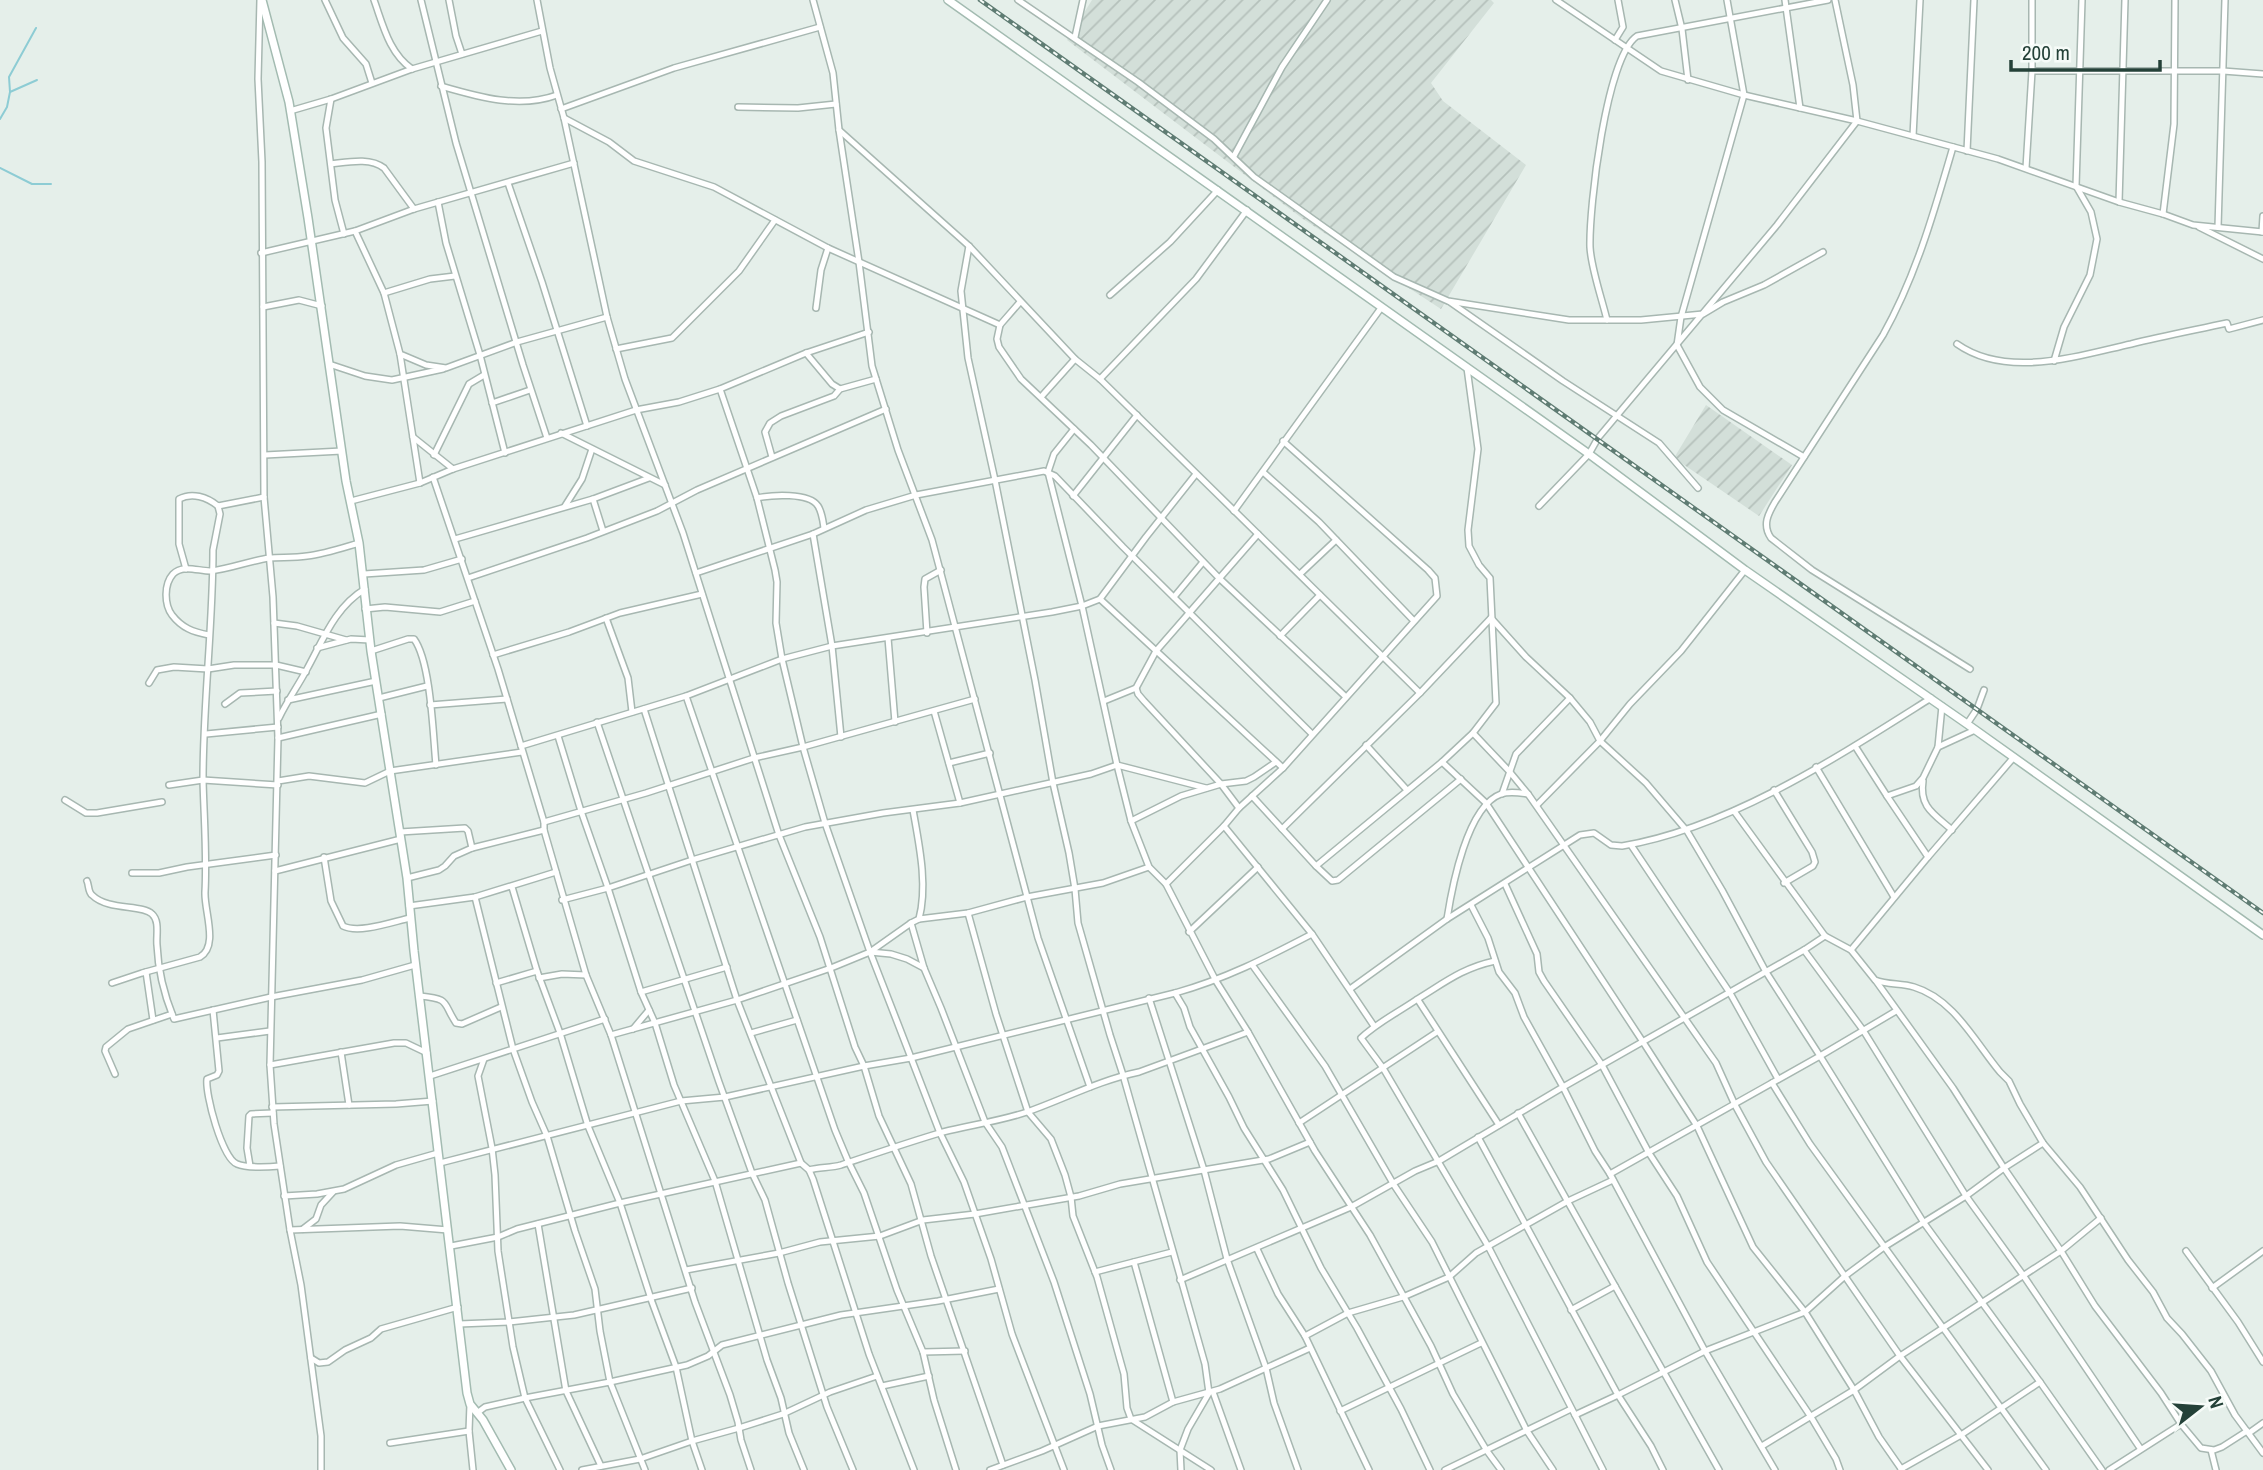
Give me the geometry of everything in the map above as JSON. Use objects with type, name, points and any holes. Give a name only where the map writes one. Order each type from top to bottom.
[{"type":"street","points":[[261,0],[290,111],[312,240],[342,451],[364,574],[365,609],[407,878],[415,965],[470,1404],[469,1431],[473,1470]]},
{"type":"street","points":[[261,0],[258,79],[262,162],[264,497],[270,558],[278,724],[270,1065],[284,1196],[301,1285],[321,1436],[321,1470]]},
{"type":"street","points":[[325,0],[338,30],[361,57],[372,83]]},
{"type":"street","points":[[374,0],[397,55],[412,69]]},
{"type":"street","points":[[421,0],[441,86],[530,390],[547,438]]},
{"type":"street","points":[[449,0],[461,54]]},
{"type":"street","points":[[537,0],[616,349],[696,573],[779,835],[831,968],[879,1116],[911,1184],[931,1256],[987,1421],[1011,1470]]},
{"type":"street","points":[[813,0],[833,74],[872,366],[898,450],[941,570],[1038,938],[1090,1087]]},
{"type":"street","points":[[948,0],[1589,454],[1745,570],[1968,724],[2263,935]]},
{"type":"street","points":[[1075,37],[1083,0]]},
{"type":"street","points":[[1234,156],[1282,67],[1327,0]]},
{"type":"street","points":[[1556,0],[1661,71],[1744,95],[1913,136],[2026,169],[2193,225],[2263,259]]},
{"type":"street","points":[[1568,0],[1569,9]]},
{"type":"street","points":[[1615,40],[1623,27],[1618,0]]},
{"type":"street","points":[[1675,0],[1682,29],[1688,80]]},
{"type":"street","points":[[1727,0],[1744,95],[1681,317],[1678,345],[1700,387],[1723,410],[1804,457]]},
{"type":"street","points":[[1785,0],[1800,108]]},
{"type":"street","points":[[1607,320],[1590,248],[1596,168],[1614,74],[1626,48],[1637,36],[1828,0]]},
{"type":"street","points":[[1539,506],[1589,454],[1598,438],[1777,225],[1857,121],[1852,76],[1835,0]]},
{"type":"street","points":[[1913,136],[1920,0]]},
{"type":"street","points":[[1967,151],[1974,0]]},
{"type":"street","points":[[2026,169],[2032,71],[2032,0]]},
{"type":"street","points":[[2054,360],[2064,327],[2090,275],[2097,239],[2091,212],[2076,187],[2082,0]]},
{"type":"street","points":[[2119,202],[2125,0]]},
{"type":"street","points":[[2163,214],[2174,124],[2175,0]]},
{"type":"street","points":[[2218,227],[2225,0]]},
{"type":"street","points":[[1020,1],[1138,82],[1234,156],[1254,177],[1394,277],[1448,300],[1659,443],[1698,488]]},
{"type":"street","points":[[561,109],[674,68],[820,27]]},
{"type":"street","points":[[290,111],[412,69],[542,31]]},
{"type":"street","points":[[2032,71],[2223,71],[2263,74]]},
{"type":"street","points":[[441,86],[488,98],[526,103],[557,95]]},
{"type":"street","points":[[331,99],[326,128],[335,200],[344,234]]},
{"type":"street","points":[[738,107],[798,108],[836,104]]},
{"type":"street","points":[[564,118],[609,142],[634,161],[714,187],[828,248],[1000,325]]},
{"type":"street","points":[[839,130],[969,246],[1075,359],[1100,379],[1420,693]]},
{"type":"street","points":[[1953,147],[1927,236],[1898,308],[1884,335],[1768,514],[1766,522],[1771,538],[1812,570],[1970,669]]},
{"type":"street","points":[[261,253],[355,231],[414,209],[574,163]]},
{"type":"street","points":[[331,164],[379,164],[414,209]]},
{"type":"street","points":[[508,183],[587,426]]},
{"type":"street","points":[[1110,295],[1170,242],[1218,190]]},
{"type":"street","points":[[438,202],[455,276],[480,355],[505,453]]},
{"type":"street","points":[[1100,379],[1196,279],[1247,210]]},
{"type":"street","points":[[2193,225],[2262,232],[2263,216]]},
{"type":"street","points":[[616,349],[672,338],[739,271],[775,220]]},
{"type":"street","points":[[355,231],[384,293],[400,354],[420,483]]},
{"type":"street","points":[[969,246],[961,291],[968,358],[1022,616],[1075,889],[1078,923],[1124,1075],[1211,1392],[1241,1470]]},
{"type":"street","points":[[816,308],[821,270],[828,248]]},
{"type":"street","points":[[1448,300],[1569,320],[1681,317],[1703,314],[1764,285],[1823,252]]},
{"type":"street","points":[[384,293],[430,279],[455,276]]},
{"type":"street","points":[[263,307],[299,300],[322,306]]},
{"type":"street","points":[[1020,302],[1000,325],[997,339],[999,347],[1021,379],[1103,457],[1202,562],[1346,697]]},
{"type":"street","points":[[1234,511],[1381,308]]},
{"type":"street","points":[[330,365],[365,376],[392,380],[404,378],[446,368],[517,342],[607,317]]},
{"type":"street","points":[[1957,344],[1972,354],[2008,361],[2054,360],[2227,323],[2230,329],[2263,320]]},
{"type":"street","points":[[351,501],[420,483],[453,469],[636,410],[679,402],[869,332]]},
{"type":"street","points":[[806,353],[832,384],[840,389]]},
{"type":"street","points":[[400,354],[426,365],[446,368]]},
{"type":"street","points":[[1041,397],[1075,359]]},
{"type":"street","points":[[1316,866],[1443,762],[1473,733],[1497,700],[1490,578],[1469,546],[1468,530],[1478,449],[1467,367]]},
{"type":"street","points":[[434,455],[469,384],[484,375]]},
{"type":"street","points":[[772,457],[765,432],[770,423],[781,416],[834,396],[840,389],[876,379]]},
{"type":"street","points":[[720,388],[757,498],[777,582],[776,623],[782,659],[825,823],[870,953],[940,1133],[964,1182],[1012,1334],[1064,1470]]},
{"type":"street","points":[[492,403],[530,390]]},
{"type":"street","points":[[468,579],[671,504],[772,457],[886,410]]},
{"type":"street","points":[[1073,496],[1137,415]]},
{"type":"street","points":[[1074,429],[1054,454],[1048,472],[1082,606],[1117,765],[1132,821],[1149,867],[1166,884],[1216,981],[1310,1142],[1370,1235],[1453,1394],[1501,1470]]},
{"type":"street","points":[[561,433],[666,486]]},
{"type":"street","points":[[413,437],[453,469]]},
{"type":"street","points":[[1166,884],[1239,808],[1283,768],[1437,596],[1435,579],[1415,558],[1283,441]]},
{"type":"street","points":[[565,506],[582,479],[592,449]]},
{"type":"street","points":[[265,455],[342,451]]},
{"type":"street","points":[[696,573],[769,550],[866,510],[916,495],[1040,471],[1048,472],[1312,734]]},
{"type":"street","points":[[1263,472],[1336,540],[1414,621]]},
{"type":"street","points":[[169,785],[204,780],[278,783],[309,776],[365,783],[390,771],[522,749],[597,722],[686,696],[782,659],[832,646],[927,633],[1082,606],[1100,600],[1196,474]]},
{"type":"street","points":[[433,477],[508,699],[544,822],[562,900],[586,975],[611,1035],[751,1470]]},
{"type":"street","points":[[455,539],[593,499],[649,478]]},
{"type":"street","points":[[186,569],[179,544],[179,499],[192,495],[218,506],[264,497]]},
{"type":"street","points":[[757,498],[787,496],[811,500],[817,503],[824,528]]},
{"type":"street","points":[[593,499],[603,531]]},
{"type":"street","points":[[113,983],[200,957],[208,951],[204,780],[213,550],[220,514],[218,506]]},
{"type":"street","points":[[813,534],[832,646],[841,737]]},
{"type":"street","points":[[1104,701],[1136,688],[1156,651],[1258,534]]},
{"type":"street","points":[[1300,574],[1336,540]]},
{"type":"street","points":[[209,635],[187,629],[168,610],[167,584],[173,574],[186,569],[213,570],[270,558],[317,555],[359,543]]},
{"type":"street","points":[[364,574],[424,570],[462,559]]},
{"type":"street","points":[[1174,597],[1202,562]]},
{"type":"street","points":[[927,633],[925,579],[941,570]]},
{"type":"street","points":[[1536,805],[1600,741],[1630,704],[1681,651],[1745,570]]},
{"type":"street","points":[[278,724],[288,700],[306,672],[325,633],[348,600],[365,589]]},
{"type":"street","points":[[493,655],[606,618],[702,594]]},
{"type":"street","points":[[1280,636],[1320,595]]},
{"type":"street","points":[[1100,600],[1283,768]]},
{"type":"street","points":[[365,609],[385,607],[440,612],[475,601]]},
{"type":"street","points":[[606,618],[628,678],[632,712]]},
{"type":"street","points":[[1282,829],[1420,693],[1491,618]]},
{"type":"street","points":[[1491,618],[1526,657],[1570,698],[1591,722],[1600,741],[1646,783],[1687,831],[1766,972],[1924,1223],[2102,1470]]},
{"type":"street","points":[[274,624],[325,633],[346,640]]},
{"type":"street","points":[[888,638],[895,722]]},
{"type":"street","points":[[371,651],[414,639],[421,654],[427,686],[436,765]]},
{"type":"street","points":[[317,648],[346,640],[370,640]]},
{"type":"street","points":[[149,683],[157,670],[169,667],[208,669],[234,665],[276,665],[306,672]]},
{"type":"street","points":[[288,700],[376,681]]},
{"type":"street","points":[[379,698],[427,686]]},
{"type":"street","points":[[1136,688],[1144,701],[1221,783],[1239,808]]},
{"type":"street","points":[[1968,724],[1984,690]]},
{"type":"street","points":[[225,704],[240,693],[277,691]]},
{"type":"street","points":[[686,696],[817,1077],[848,1161],[864,1193],[903,1305],[923,1352],[956,1470]]},
{"type":"street","points":[[1502,794],[1517,752],[1570,698]]},
{"type":"street","points":[[1350,989],[1447,919],[1580,835],[1594,833],[1616,847],[1687,831],[1734,811],[1855,746],[1931,698]]},
{"type":"street","points":[[430,705],[508,699]]},
{"type":"street","points":[[544,822],[754,758],[841,737],[975,699]]},
{"type":"street","points":[[1887,796],[1916,786],[1923,778],[1938,747],[1941,706]]},
{"type":"street","points":[[644,709],[737,1000],[801,1163],[809,1170],[877,1376],[914,1470]]},
{"type":"street","points":[[934,711],[960,803]]},
{"type":"street","points":[[278,738],[382,714]]},
{"type":"street","points":[[597,722],[725,1097],[752,1173],[765,1200],[824,1395],[853,1470]]},
{"type":"street","points":[[206,734],[278,724]]},
{"type":"street","points":[[1938,747],[1975,730]]},
{"type":"street","points":[[1473,733],[1528,794],[1686,1018],[1716,1063],[1766,1162],[1900,1356],[1988,1470]]},
{"type":"street","points":[[558,736],[641,992],[655,1023],[681,1101],[715,1181],[736,1259],[781,1398],[783,1413],[804,1470]]},
{"type":"street","points":[[1366,745],[1407,790]]},
{"type":"street","points":[[1855,746],[1928,857]]},
{"type":"street","points":[[949,763],[990,753]]},
{"type":"street","points":[[1851,950],[2014,757]]},
{"type":"street","points":[[1132,821],[1172,800],[1206,788],[1221,783],[1246,781],[1276,762]]},
{"type":"street","points":[[1443,762],[1486,803],[1643,1042],[1697,1126],[1753,1247],[1805,1312],[1901,1469],[1961,1435],[2040,1382]]},
{"type":"street","points":[[562,900],[737,846],[825,823],[1001,795],[1091,774],[1117,765],[1206,788]]},
{"type":"street","points":[[1816,767],[1894,897]]},
{"type":"street","points":[[1923,778],[1923,801],[1952,830]]},
{"type":"street","points":[[1252,796],[1316,866],[1329,879],[1336,881],[1461,779]]},
{"type":"street","points":[[1774,790],[1812,852],[1815,862],[1813,866],[1784,883]]},
{"type":"street","points":[[1447,919],[1462,853],[1486,803],[1502,794],[1528,794]]},
{"type":"street","points":[[65,800],[86,813],[162,802]]},
{"type":"street","points":[[913,810],[921,868],[923,905],[919,919]]},
{"type":"street","points":[[1734,811],[1825,936],[1851,950],[1875,980],[1953,1088],[2095,1306],[2201,1448],[2211,1450],[2222,1447],[2263,1423]]},
{"type":"street","points":[[1224,826],[1312,934],[1374,1026]]},
{"type":"street","points":[[275,871],[400,835],[465,828],[472,848]]},
{"type":"street","points":[[407,878],[439,870],[454,856],[472,848],[544,830]]},
{"type":"street","points":[[1631,845],[1730,993],[1810,1144],[2046,1470]]},
{"type":"street","points":[[132,873],[159,873],[187,866],[276,855]]},
{"type":"street","points":[[324,857],[331,901],[343,926],[361,929],[410,918]]},
{"type":"street","points":[[611,1035],[737,1000],[831,968],[870,953],[919,919],[968,913],[1027,897],[1103,883],[1149,867]]},
{"type":"street","points":[[1189,932],[1258,867]]},
{"type":"street","points":[[409,906],[475,897],[556,872]]},
{"type":"street","points":[[87,881],[91,894],[103,903],[152,913],[156,923],[160,969],[175,1019],[362,980],[415,965]]},
{"type":"street","points":[[1505,884],[1537,954],[1539,972],[1544,981],[1602,1065],[1649,1153],[1677,1196],[1707,1262],[1811,1417],[1840,1470]]},
{"type":"street","points":[[512,887],[588,1126],[620,1203],[676,1367],[692,1441],[702,1470]]},
{"type":"street","points":[[475,897],[513,1049],[531,1102],[547,1136],[594,1289],[610,1382],[645,1470]]},
{"type":"street","points":[[1471,905],[1488,938],[1499,972],[1515,993],[1524,1017],[1595,1150],[1705,1351],[1775,1470]]},
{"type":"street","points":[[968,913],[1002,1036],[1028,1112],[1051,1139],[1071,1197],[1073,1216],[1095,1272],[1124,1374],[1127,1408],[1131,1419],[1211,1470]]},
{"type":"street","points":[[911,922],[924,968],[985,1122],[1002,1147],[1057,1292],[1111,1470]]},
{"type":"street","points":[[440,1163],[681,1101],[725,1097],[911,1058],[1175,993],[1216,981],[1252,966],[1312,934]]},
{"type":"street","points":[[1180,1280],[1351,1208],[1415,1171],[1439,1161],[1825,936]]},
{"type":"street","points":[[1804,950],[1863,1030],[1966,1196],[2140,1448]]},
{"type":"street","points":[[870,953],[891,954],[924,968]]},
{"type":"street","points":[[1495,961],[1469,968],[1440,983],[1418,1000],[1374,1026],[1361,1038],[1383,1068],[1488,1246],[1603,1470]]},
{"type":"street","points":[[1252,966],[1307,1040],[1343,1095],[1394,1185],[1432,1242],[1527,1431],[1553,1470]]},
{"type":"street","points":[[641,992],[727,967]]},
{"type":"street","points":[[146,972],[153,1020]]},
{"type":"street","points":[[496,983],[538,975],[586,975]]},
{"type":"street","points":[[1875,980],[1912,986],[1952,1010],[2009,1081],[2043,1143],[2080,1187],[2153,1292],[2167,1318],[2211,1371],[2235,1415],[2263,1453]]},
{"type":"street","points":[[1175,993],[1184,1008],[1190,1027],[1244,1128],[1283,1190],[1301,1229],[1388,1386],[1430,1470]]},
{"type":"street","points":[[420,996],[444,1001],[456,1023],[462,1024],[501,1007]]},
{"type":"street","points":[[1149,998],[1204,1170],[1227,1259],[1266,1368],[1274,1403],[1298,1470]]},
{"type":"street","points":[[1418,1000],[1499,1125]]},
{"type":"street","points":[[214,1010],[219,1073],[209,1077],[207,1081],[211,1111],[232,1162],[250,1166],[280,1166]]},
{"type":"street","points":[[633,1029],[649,1010]]},
{"type":"street","points":[[1610,1174],[1896,1011]]},
{"type":"street","points":[[115,1074],[105,1049],[128,1029],[172,1014]]},
{"type":"street","points":[[430,1076],[605,1019]]},
{"type":"street","points":[[751,1033],[797,1020]]},
{"type":"street","points":[[217,1038],[270,1031]]},
{"type":"street","points":[[809,1170],[841,1165],[940,1133],[1028,1112],[1090,1087],[1248,1032]]},
{"type":"street","points":[[1299,1123],[1437,1032]]},
{"type":"street","points":[[270,1065],[402,1042],[428,1053]]},
{"type":"street","points":[[341,1052],[349,1105]]},
{"type":"street","points":[[484,1059],[478,1076],[492,1148],[498,1251],[509,1322],[525,1398],[559,1470]]},
{"type":"street","points":[[466,1065],[478,1076]]},
{"type":"street","points":[[250,1166],[247,1148],[250,1115],[273,1110],[432,1101]]},
{"type":"street","points":[[1518,1114],[1719,1470]]},
{"type":"street","points":[[1478,1137],[1618,1395],[1663,1470]]},
{"type":"street","points":[[686,1270],[833,1240],[880,1236],[923,1220],[975,1214],[1071,1197],[1120,1184],[1263,1160],[1310,1142]]},
{"type":"street","points":[[1575,1415],[1705,1351],[1805,1312],[1845,1276],[1884,1247],[1966,1196],[2043,1143]]},
{"type":"street","points":[[284,1196],[333,1192],[396,1165],[438,1153]]},
{"type":"street","points":[[451,1246],[498,1237],[620,1203],[801,1163]]},
{"type":"street","points":[[1305,1336],[1348,1313],[1403,1297],[1449,1277],[1469,1258],[1488,1246],[1568,1201],[1613,1180]]},
{"type":"street","points":[[303,1229],[316,1219],[321,1205],[333,1192]]},
{"type":"street","points":[[1762,1446],[1854,1390],[1900,1356],[2061,1251],[2101,1218]]},
{"type":"street","points":[[538,1224],[566,1391],[601,1466]]},
{"type":"street","points":[[290,1230],[400,1226],[448,1230]]},
{"type":"street","points":[[1257,1249],[1278,1294],[1305,1336],[1369,1470]]},
{"type":"street","points":[[2186,1251],[2238,1322],[2263,1362]]},
{"type":"street","points":[[2212,1288],[2263,1251]]},
{"type":"street","points":[[1095,1272],[1172,1252]]},
{"type":"street","points":[[1134,1262],[1173,1402]]},
{"type":"street","points":[[1571,1310],[1615,1286]]},
{"type":"street","points":[[459,1324],[555,1317],[651,1299],[692,1288]]},
{"type":"street","points":[[477,1413],[485,1407],[687,1365],[708,1356],[722,1345],[801,1324],[856,1312],[999,1289]]},
{"type":"street","points":[[311,1358],[319,1363],[328,1362],[345,1350],[371,1338],[381,1329],[458,1307]]},
{"type":"street","points":[[1340,1411],[1481,1343]]},
{"type":"street","points":[[990,1470],[1098,1426],[1145,1417],[1173,1402],[1211,1392],[1310,1348]]},
{"type":"street","points":[[923,1352],[965,1351]]},
{"type":"street","points":[[582,1470],[640,1459],[739,1428],[877,1376]]},
{"type":"street","points":[[882,1386],[929,1376]]},
{"type":"street","points":[[1181,1470],[1180,1450],[1188,1429],[1211,1392]]},
{"type":"street","points":[[470,1404],[511,1470]]},
{"type":"street","points":[[1446,1470],[1570,1409]]},
{"type":"street","points":[[2109,1470],[2181,1424]]},
{"type":"street","points":[[390,1443],[469,1431]]},
{"type":"street","points":[[2211,1450],[2216,1470]]},
{"type":"shaded area","points":[[1092,0],[1491,0],[1494,3],[1431,83],[1443,101],[1526,165],[1441,309],[1303,219],[1067,40]]},
{"type":"shaded area","points":[[1706,405],[1792,465],[1759,516],[1674,458]]},
{"type":"waterway","points":[[0,119],[7,107],[9,77],[36,28]]},
{"type":"waterway","points":[[10,92],[37,80]]},
{"type":"waterway","points":[[0,168],[32,184],[51,184]]},
{"type":"railway","points":[[980,0],[2263,913]]}]
